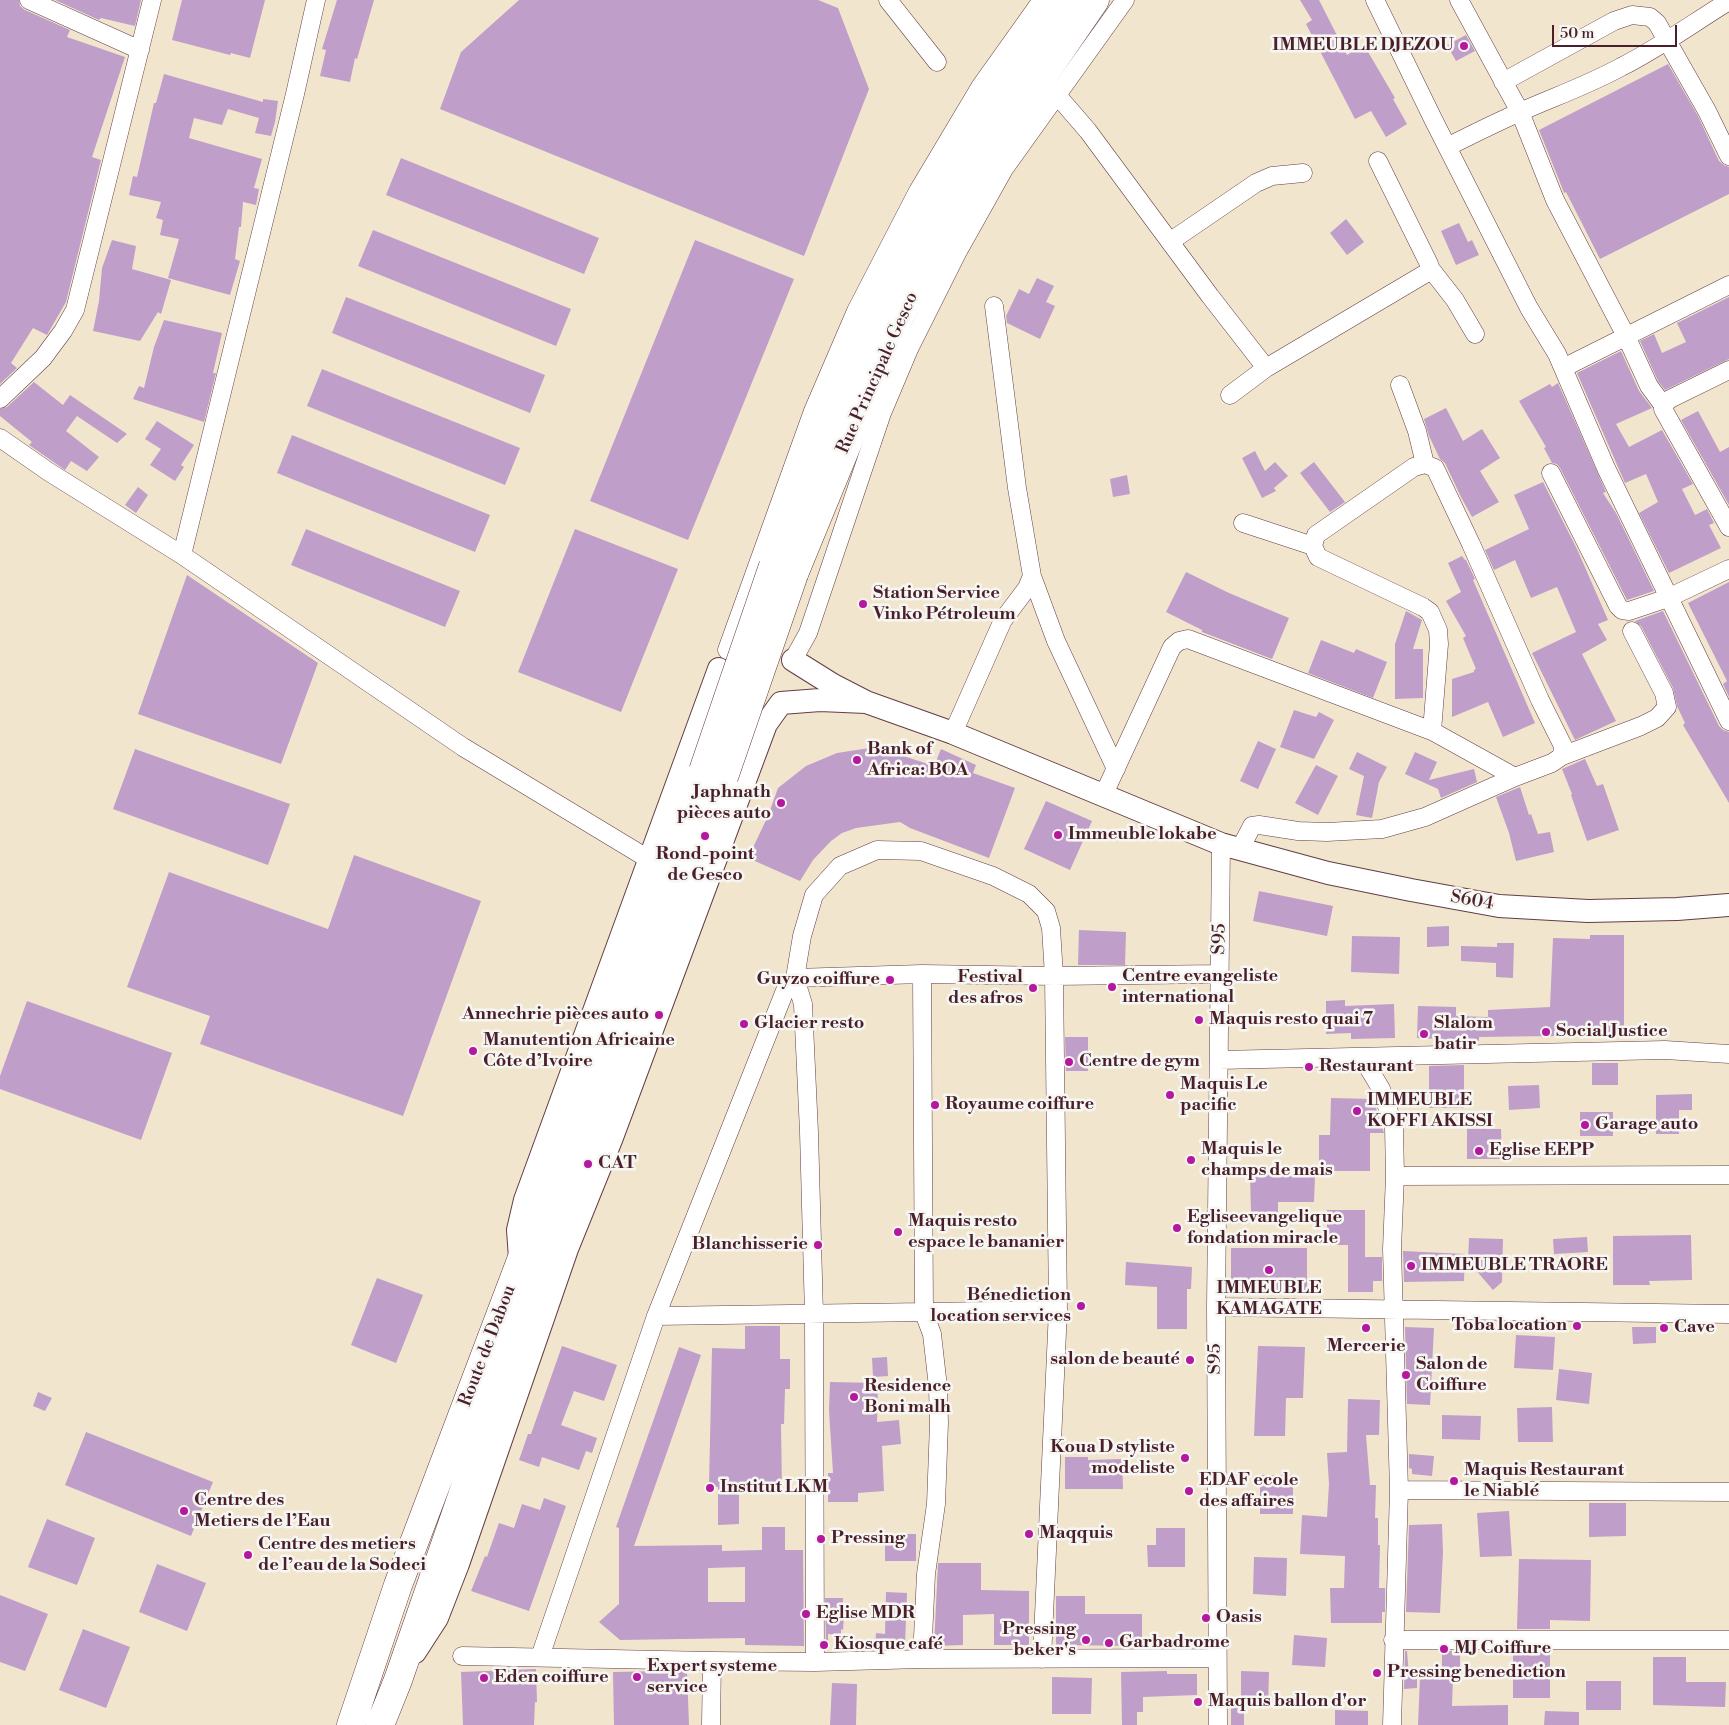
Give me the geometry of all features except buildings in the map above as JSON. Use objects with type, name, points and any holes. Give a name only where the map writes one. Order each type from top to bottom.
[{"type":"main road","name":"Rue Principale Gesco","points":[[641,973],[714,774],[858,356],[905,258],[952,171],[992,105],[1064,0]]},
{"type":"main road","name":"Rue Principale Gesco","points":[[783,570],[900,316],[985,163],[1095,0]]},
{"type":"main road","name":"Route de Dabou","points":[[380,1725],[398,1680],[543,1263],[641,973]]},
{"type":"main road","name":"Route de Dabou","points":[[351,1725],[398,1585],[520,1258],[641,973]]},
{"type":"street","points":[[29,0],[140,50]]},
{"type":"street","points":[[0,399],[43,358],[63,331],[75,310],[152,0]]},
{"type":"street","points":[[182,555],[316,0]]},
{"type":"street","points":[[888,0],[937,62]]},
{"type":"street","points":[[520,1258],[518,1230],[525,1200],[813,412],[856,311],[918,191],[980,87],[1042,0]]},
{"type":"street","points":[[793,660],[808,633],[882,412],[909,349],[958,251],[1004,170],[1056,94],[1125,0]]},
{"type":"street","points":[[1375,0],[1529,308],[1557,354],[1606,468],[1729,720]]},
{"type":"street","points":[[1459,0],[1520,112],[1555,200],[1626,336],[1649,386],[1663,405],[1663,409],[1729,527]]},
{"type":"street","points":[[1447,147],[1520,112],[1585,85],[1649,53],[1729,1]]},
{"type":"street","points":[[1503,82],[1614,21],[1632,15],[1650,17],[1657,23],[1667,40],[1707,111],[1729,156]]},
{"type":"street","points":[[1056,94],[1088,131],[1210,296],[1266,368]]},
{"type":"street","points":[[1378,161],[1430,268],[1455,300],[1475,334]]},
{"type":"street","points":[[1170,241],[1256,183],[1272,176],[1303,173]]},
{"type":"street","points":[[1230,395],[1266,368],[1428,272],[1430,268]]},
{"type":"street","points":[[1563,368],[1729,285]]},
{"type":"street","points":[[994,306],[1017,488],[1032,576],[1056,641],[1116,769]]},
{"type":"street","points":[[1663,405],[1670,399],[1729,370]]},
{"type":"street","points":[[1400,385],[1417,431],[1426,464]]},
{"type":"street","points":[[0,438],[49,472],[182,555],[463,747],[650,860]]},
{"type":"street","points":[[1432,731],[1439,644],[1438,630],[1430,612],[1318,557],[1313,546],[1316,535],[1414,467],[1426,464],[1435,468],[1471,544],[1540,700],[1563,746],[1562,756]]},
{"type":"street","points":[[1551,473],[1618,606],[1622,610],[1629,611],[1668,598],[1729,569]]},
{"type":"street","points":[[1243,523],[1313,546]]},
{"type":"street","points":[[953,733],[1003,620],[1027,588],[1032,576]]},
{"type":"street","points":[[1231,847],[1252,826],[1259,825],[1298,831],[1327,832],[1382,829],[1425,817],[1515,777],[1552,763],[1562,756],[1657,718],[1668,707],[1664,693],[1632,631]]},
{"type":"street","points":[[398,1680],[437,1618],[458,1564],[568,1248],[611,1140],[766,724],[781,702],[789,694],[794,683],[796,671],[788,649],[779,641],[768,636],[757,634],[745,636],[735,642],[723,659],[720,681],[725,693],[734,702],[745,708],[757,710],[770,708],[781,702],[820,700],[866,702]]},
{"type":"street","points":[[1102,796],[1172,647],[1179,641],[1188,639],[1432,731],[1515,777]]},
{"type":"street","points":[[793,660],[833,685],[866,702]]},
{"type":"street","name":"S604","points":[[866,702],[953,733],[1102,796],[1231,847],[1328,873],[1499,906],[1588,911],[1677,910],[1729,905]]},
{"type":"street","name":"S95","points":[[1218,1725],[1216,1308],[1219,974],[1231,847]]},
{"type":"street","points":[[815,1662],[814,1315],[810,1142],[803,1004],[795,978],[802,936],[814,895],[840,866],[877,850],[921,851],[993,876],[1029,894],[1046,911],[1052,928],[1058,1310],[1042,1659]]},
{"type":"street","points":[[540,1657],[656,1316],[786,988],[795,978],[922,974],[1054,976],[1219,974]]},
{"type":"street","points":[[922,974],[924,1313],[932,1334],[938,1387],[939,1423],[936,1504],[926,1574],[922,1659]]},
{"type":"street","points":[[1219,1060],[1665,1050],[1729,1054]]},
{"type":"street","points":[[1362,1057],[1381,1089],[1394,1127],[1392,1249],[1395,1411],[1399,1490],[1392,1725]]},
{"type":"street","points":[[1394,1176],[1729,1175]]},
{"type":"street","points":[[1216,1308],[1729,1314]]},
{"type":"street","points":[[656,1316],[1058,1310]]},
{"type":"street","points":[[1399,1490],[1729,1492]]},
{"type":"street","points":[[1394,1640],[1729,1640]]},
{"type":"street","points":[[462,1656],[815,1662],[922,1659],[1217,1658]]},
{"type":"street","points":[[711,1725],[712,1661]]},
{"type":"place","name":"IMMEUBLE DJEZOU","points":[[1464,46]]},
{"type":"place","name":"Station Service Vinko Pétroleum","points":[[863,604]]},
{"type":"place","name":"Bank of Africa: BOA","points":[[857,760]]},
{"type":"place","name":"Japhnath pièces auto","points":[[781,803]]},
{"type":"place","name":"Immeuble lokabe","points":[[1058,835]]},
{"type":"place","name":"Rond-point de Gesco","points":[[705,836]]},
{"type":"place","name":"Guyzo coiffure","points":[[890,980]]},
{"type":"place","name":"Centre evangeliste international","points":[[1112,987]]},
{"type":"place","name":"Festival des afros","points":[[1033,988]]},
{"type":"place","name":"Annechrie pièces auto","points":[[659,1015]]},
{"type":"place","name":"Maquis resto quai 7","points":[[1199,1020]]},
{"type":"place","name":"Glacier resto","points":[[744,1024]]},
{"type":"place","name":"Social Justice","points":[[1546,1032]]},
{"type":"place","name":"Slalom batir","points":[[1424,1034]]},
{"type":"place","name":"Manutention Africaine Côte d’Ivoire","points":[[473,1051]]},
{"type":"place","name":"Centre de gym","points":[[1069,1062]]},
{"type":"place","name":"Restaurant","points":[[1309,1067]]},
{"type":"place","name":"Maquis Le pacific","points":[[1170,1095]]},
{"type":"place","name":"Royaume coiffure","points":[[935,1105]]},
{"type":"place","name":"IMMEUBLE KOFFI AKISSI","points":[[1357,1111]]},
{"type":"place","name":"Garage auto","points":[[1585,1125]]},
{"type":"place","name":"Eglise EEPP","points":[[1479,1151]]},
{"type":"place","name":"Maquis le champs de mais","points":[[1191,1160]]},
{"type":"place","name":"CAT","points":[[588,1164]]},
{"type":"place","name":"Egliseevangelique fondation miracle","points":[[1177,1228]]},
{"type":"place","name":"Maquis resto espace le bananier","points":[[898,1232]]},
{"type":"place","name":"Blanchisserie","points":[[818,1245]]},
{"type":"place","name":"IMMEUBLE TRAORE","points":[[1411,1266]]},
{"type":"place","name":"IMMEUBLE KAMAGATE","points":[[1269,1270]]},
{"type":"place","name":"Bénediction location services","points":[[1081,1306]]},
{"type":"place","name":"Toba location","points":[[1577,1326]]},
{"type":"place","name":"Mercerie","points":[[1366,1328]]},
{"type":"place","name":"Cave","points":[[1664,1328]]},
{"type":"place","name":"salon de beauté","points":[[1190,1360]]},
{"type":"place","name":"Salon de Coiffure","points":[[1406,1375]]},
{"type":"place","name":"Residence Boni malh","points":[[854,1397]]},
{"type":"place","name":"Koua D styliste modeliste","points":[[1185,1458]]},
{"type":"place","name":"Maquis Restaurant le Niablé","points":[[1454,1481]]},
{"type":"place","name":"Institut LKM","points":[[710,1488]]},
{"type":"place","name":"EDAF ecole des affaires","points":[[1189,1491]]},
{"type":"place","name":"Centre des Metiers de l’Eau","points":[[184,1511]]},
{"type":"place","name":"Maqquis","points":[[1029,1534]]},
{"type":"place","name":"Pressing","points":[[821,1539]]},
{"type":"place","name":"Centre des metiers de l’eau de la Sodeci","points":[[248,1555]]},
{"type":"place","name":"Eglise MDR","points":[[806,1614]]},
{"type":"place","name":"Oasis","points":[[1206,1618]]},
{"type":"place","name":"Pressing beker's","points":[[1086,1640]]},
{"type":"place","name":"Garbadrome","points":[[1109,1643]]},
{"type":"place","name":"Kiosque café","points":[[824,1645]]},
{"type":"place","name":"MJ Coiffure","points":[[1444,1649]]},
{"type":"place","name":"Pressing benediction","points":[[1377,1673]]},
{"type":"place","name":"Expert systeme service","points":[[637,1677]]},
{"type":"place","name":"Eden coiffure","points":[[484,1678]]},
{"type":"place","name":"Maquis ballon d'or","points":[[1198,1702]]}]
